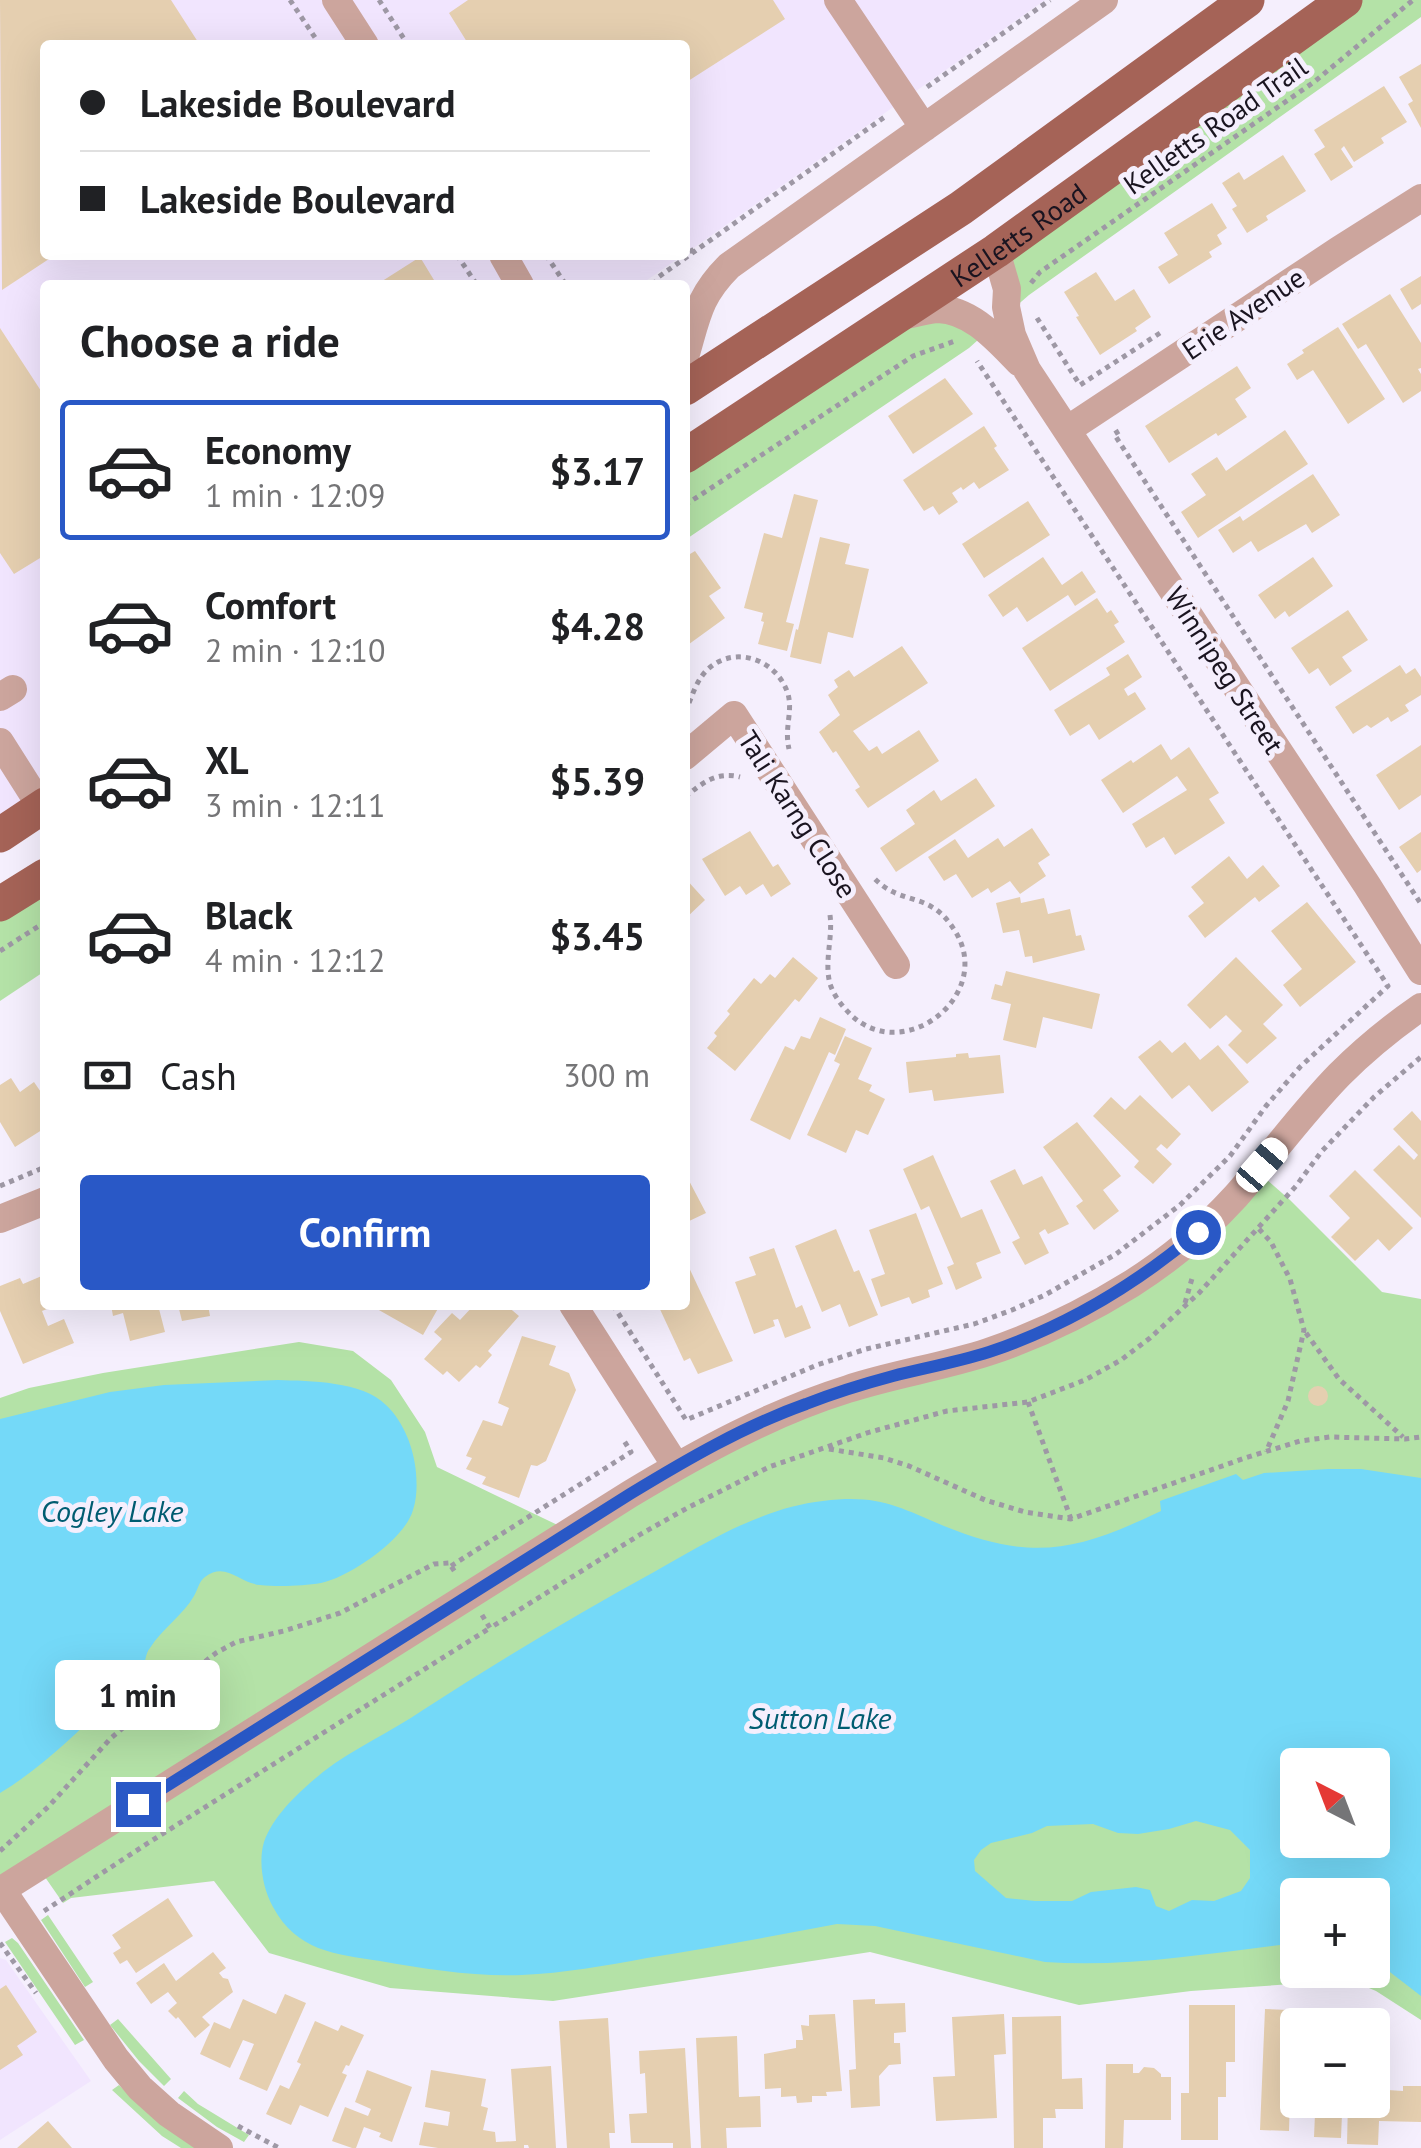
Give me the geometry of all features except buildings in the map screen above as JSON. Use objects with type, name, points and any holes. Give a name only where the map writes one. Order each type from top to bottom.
[{"type":"main road","name":"Kelletts Road","points":[[690,385],[961,208],[1248,0]]},
{"type":"main road","name":"Kelletts Road","points":[[690,453],[996,251],[1345,0]]},
{"type":"main road","points":[[0,835],[40,811]]},
{"type":"main road","points":[[0,904],[40,879]]},
{"type":"street","points":[[336,0],[362,40]]},
{"type":"street","points":[[838,0],[924,128]]},
{"type":"street","points":[[690,340],[702,300],[722,274],[1104,0]]},
{"type":"street","name":"Erie Avenue","points":[[1067,430],[1421,198]]},
{"type":"street","name":"Winnipeg Street","points":[[996,251],[1014,301],[1012,335],[1027,370],[1421,972]]},
{"type":"street","name":"Winnipeg Street","points":[[900,316],[939,309],[962,316],[971,332],[1027,370]]},
{"type":"street","name":"Tali Karng Close","points":[[690,752],[734,716],[896,965]]},
{"type":"street","points":[[0,742],[40,803]]},
{"type":"street","points":[[219,2148],[168,2114],[140,2088],[104,2042],[1,1890],[676,1466],[802,1405],[1030,1337],[1088,1310],[1134,1282],[1214,1218],[1340,1074],[1421,1007]]},
{"type":"street","points":[[0,1219],[40,1203]]},
{"type":"street","points":[[576,1310],[676,1466]]},
{"type":"path","points":[[290,0],[317,40]]},
{"type":"path","points":[[379,0],[405,40]]},
{"type":"path","points":[[690,255],[1050,0]]},
{"type":"path","name":"Kelletts Road Trail","points":[[1014,301],[1040,272],[1314,82],[1413,0]]},
{"type":"path","points":[[690,248],[693,253]]},
{"type":"path","points":[[659,280],[684,260]]},
{"type":"path","points":[[1014,301],[1080,385]]},
{"type":"path","points":[[616,1310],[686,1420],[817,1365],[974,1324],[1012,1310],[1116,1254],[1180,1206],[1230,1156],[1300,1067],[1388,986],[971,332],[913,356],[690,502]]},
{"type":"path","points":[[1114,434],[1421,904]]},
{"type":"path","points":[[0,951],[40,925]]},
{"type":"path","points":[[1185,1306],[1260,1228],[1322,1151],[1374,1097],[1421,1057]]},
{"type":"path","points":[[0,1186],[40,1170]]},
{"type":"path","points":[[1260,1228],[1290,1279],[1304,1330],[1339,1379],[1406,1439]]},
{"type":"path","points":[[1266,1452],[1288,1401],[1304,1330]]},
{"type":"path","points":[[1028,1402],[1071,1519]]},
{"type":"path","points":[[825,1448],[884,1458],[985,1500],[1025,1512],[1071,1519],[1300,1441],[1330,1437],[1421,1437]]},
{"type":"path","points":[[451,1566],[630,1452]]},
{"type":"path","points":[[26,1924],[490,1628]]},
{"type":"path","points":[[236,2124],[279,2148]]},
{"type":"shaded area","points":[[0,0],[1045,0],[690,250],[690,40],[40,40],[40,260],[676,260],[647,280],[40,280],[40,808],[0,835]]},
{"type":"shaded area","points":[[0,1958],[6,1960],[91,2081],[0,2140]]},
{"type":"green space","points":[[1345,0],[1421,0],[1421,17],[1007,314],[996,251]]},
{"type":"green space","points":[[939,309],[988,331],[969,348],[690,537],[690,453]]},
{"type":"green space","points":[[40,879],[40,974],[0,1001],[0,904]]},
{"type":"green space","points":[[1257,1171],[1382,1292],[1421,1299],[1421,2020],[1369,1988],[1390,1988],[1390,1878],[1280,1878],[1280,1985],[1079,2005],[870,1952],[553,2001],[390,1988],[269,1953],[214,1881],[71,1898],[63,1903],[38,1867],[0,1891],[0,1398],[103,1373],[299,1342],[353,1351],[391,1380],[425,1432],[437,1467],[570,1531],[676,1466],[1088,1310]]},
{"type":"green space","points":[[48,1915],[93,1982],[85,1987],[41,1920]]},
{"type":"green space","points":[[12,1938],[84,2040],[75,2045],[5,1942]]},
{"type":"green space","points":[[118,2019],[171,2079],[164,2086],[110,2025]]},
{"type":"green space","points":[[119,2085],[156,2119],[197,2148],[181,2148],[162,2136],[112,2090]]},
{"type":"green space","points":[[184,2091],[249,2135],[244,2142],[178,2098]]},
{"type":"water","name":"Cogley Lake","points":[[278,1380],[350,1387],[386,1405],[407,1436],[415,1464],[416,1496],[408,1521],[375,1555],[321,1583],[260,1585],[220,1571],[205,1577],[189,1603],[150,1648],[135,1677],[58,1750],[0,1793],[0,1419],[110,1392],[164,1385]]},
{"type":"water","name":"Sutton Lake","points":[[1328,1469],[1361,1469],[1421,1478],[1421,1996],[1390,1972],[1390,1878],[1280,1878],[1280,1945],[1172,1958],[1109,1963],[1045,1962],[875,1926],[837,1924],[600,1966],[504,1975],[433,1969],[318,1948],[293,1933],[269,1900],[262,1867],[264,1842],[281,1812],[323,1772],[566,1622],[735,1528],[800,1505],[858,1499],[899,1507],[975,1537],[1030,1548],[1054,1547],[1079,1543],[1131,1525],[1161,1511],[1160,1501],[1236,1474],[1243,1480],[1264,1473]],"holes":[[[1196,1821],[1230,1830],[1250,1850],[1250,1878],[1241,1891],[1214,1901],[1192,1900],[1169,1911],[1156,1906],[1150,1890],[1136,1887],[1091,1892],[1072,1901],[1006,1898],[975,1871],[974,1860],[991,1843],[1047,1826],[1093,1824],[1118,1833],[1138,1834]]]},
{"type":"route","points":[[138,1804],[696,1456],[802,1405],[847,1389],[985,1353],[1059,1325],[1161,1264],[1198,1232]]}]
